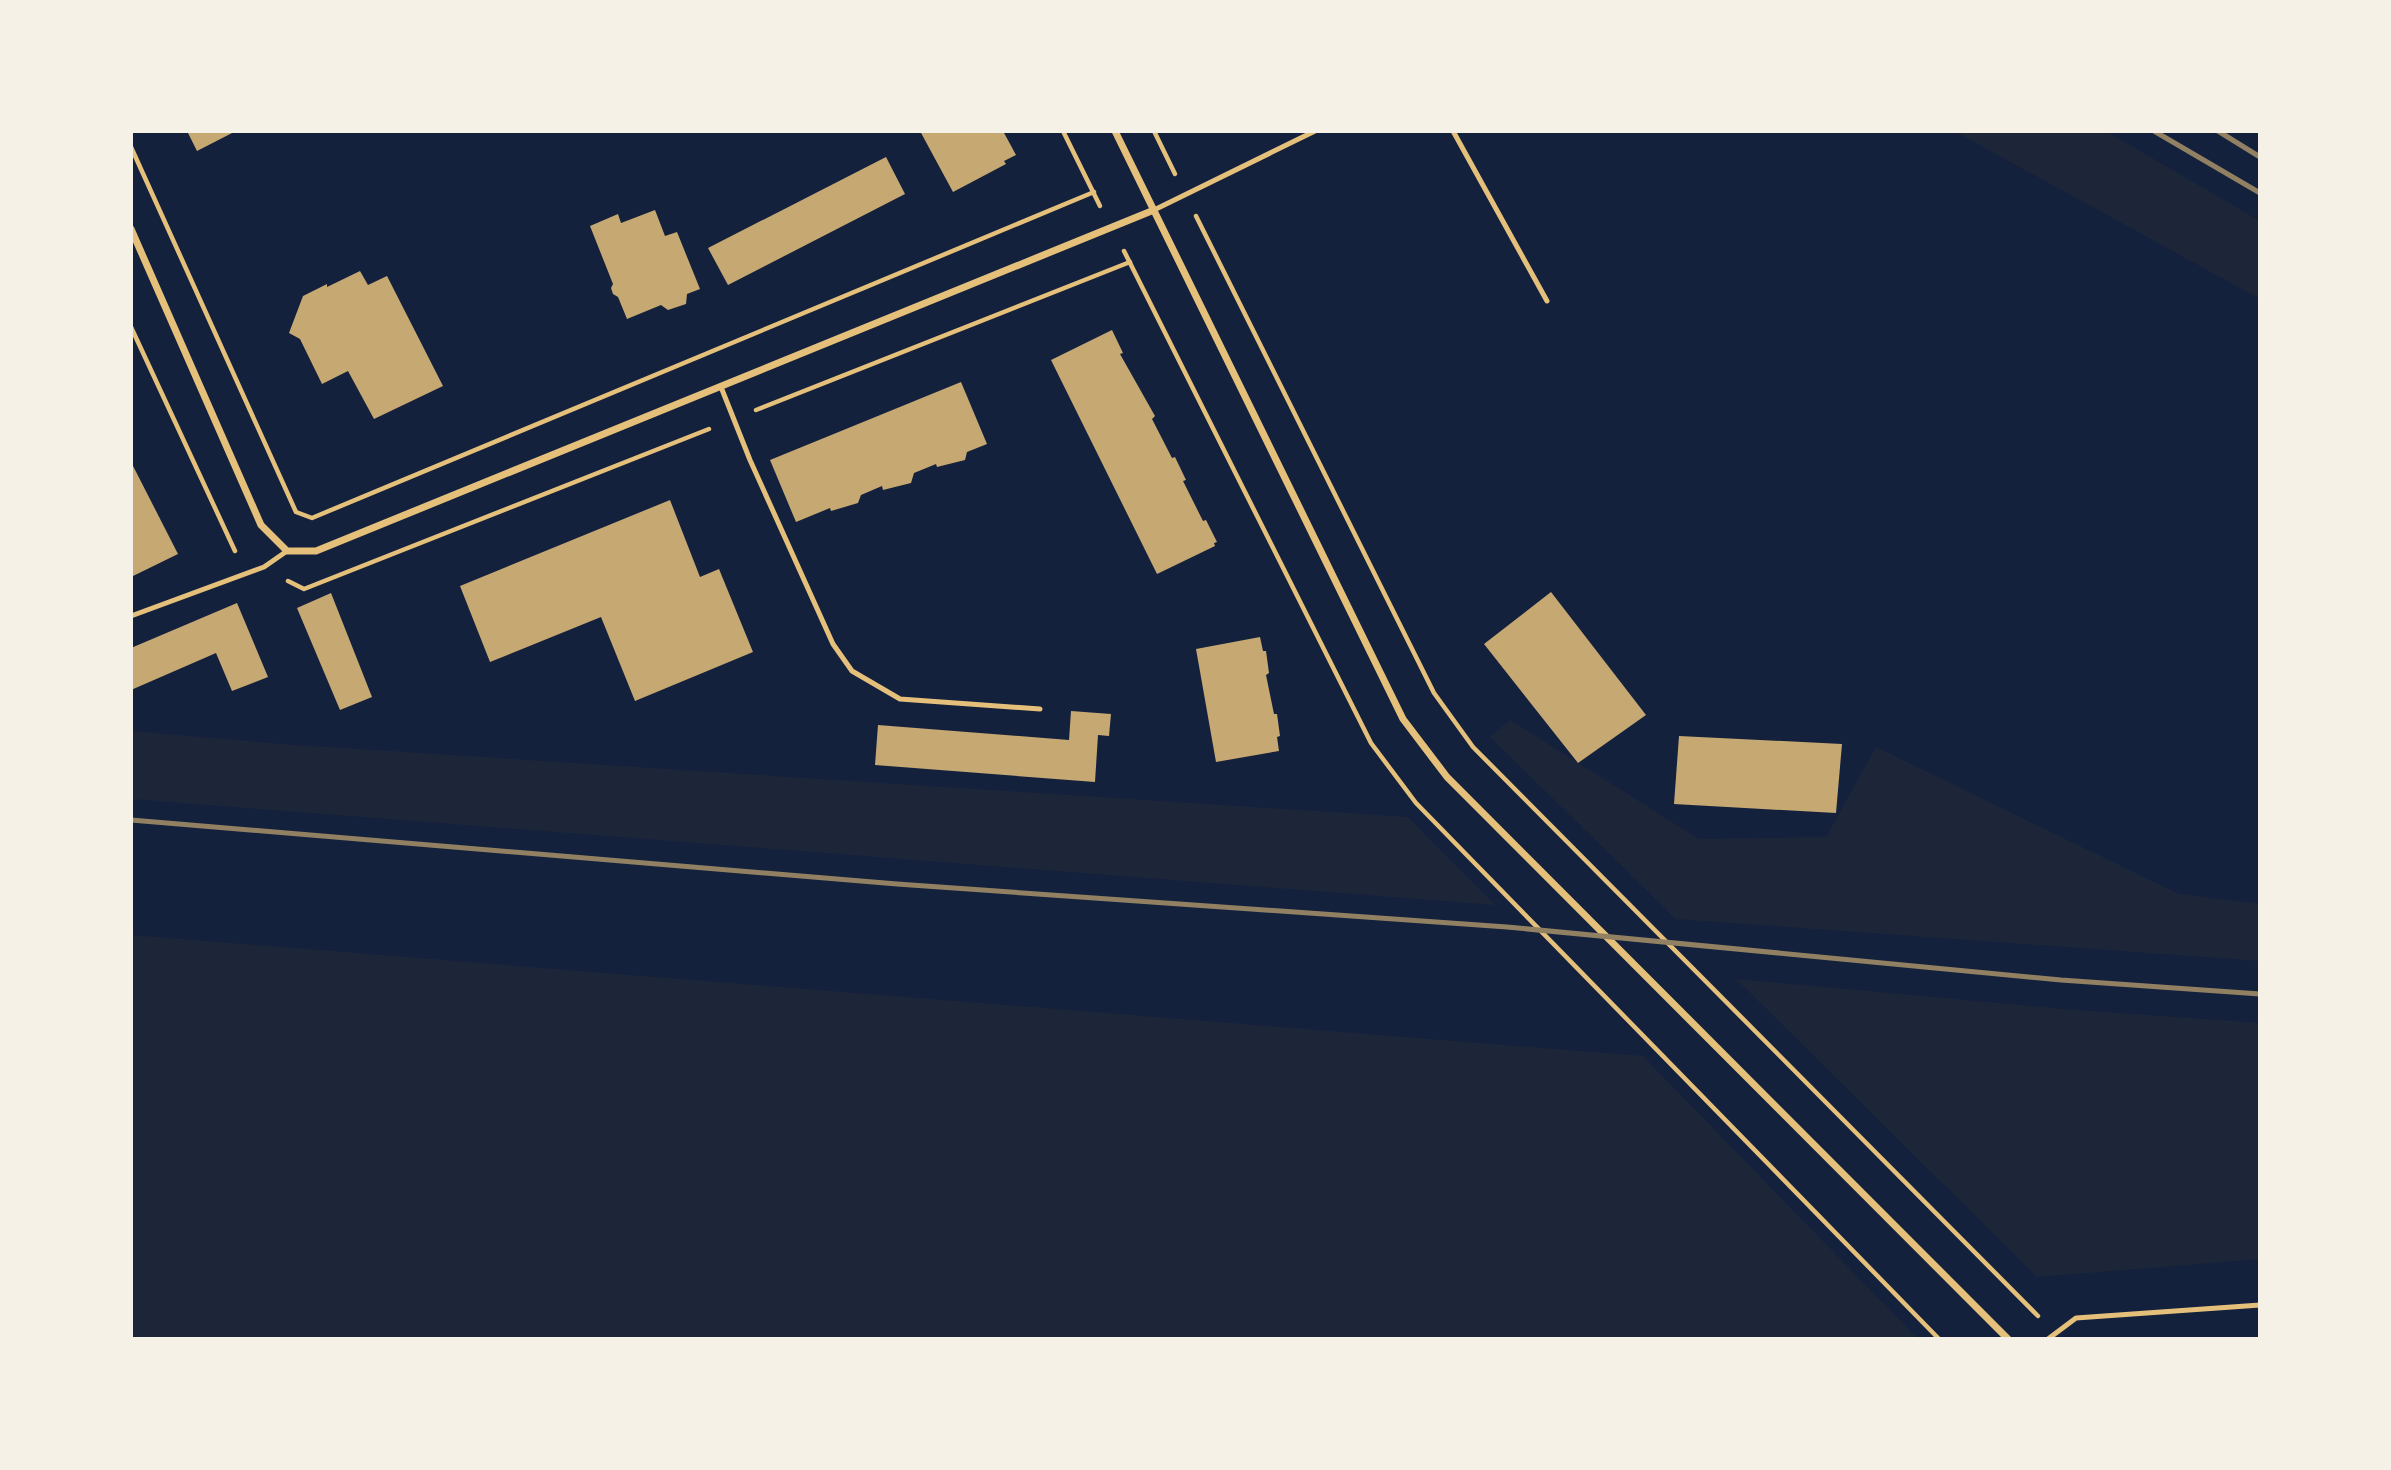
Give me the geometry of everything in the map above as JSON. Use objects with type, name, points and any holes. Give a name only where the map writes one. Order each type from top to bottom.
[{"type":"street","points":[[1115,131],[1403,719],[1447,777],[2008,1339]]},
{"type":"street","points":[[131,229],[261,525],[287,551],[316,551],[1154,210]]},
{"type":"lane","points":[[1154,210],[1315,131]]},
{"type":"lane","points":[[1453,131],[1547,301]]},
{"type":"lane","points":[[721,387],[750,460],[833,644],[852,671],[900,699],[1040,709]]},
{"type":"lane","points":[[131,616],[264,567],[287,551]]},
{"type":"lane","points":[[2048,1339],[2076,1318],[2260,1305]]},
{"type":"path","points":[[1063,131],[1370,743],[1416,803],[1939,1339]]},
{"type":"path","points":[[1154,131],[1434,693],[1473,747],[2055,1333]]},
{"type":"path","points":[[131,147],[296,512],[312,518],[1094,192]]},
{"type":"shaded area","points":[[1954,131],[2106,131],[2260,221],[2260,299]]},
{"type":"shaded area","points":[[1510,720],[1699,839],[1826,837],[1876,747],[2179,894],[2260,904],[2260,961],[1676,919],[1490,737]]},
{"type":"shaded area","points":[[131,731],[281,744],[1408,817],[1495,905],[131,799]]},
{"type":"shaded area","points":[[131,935],[1643,1056],[1918,1339],[131,1339]]},
{"type":"shaded area","points":[[1736,979],[2063,1009],[2260,1023],[2260,1259],[2037,1277]]},
{"type":"building","points":[[187,131],[236,131],[197,151]]},
{"type":"building","points":[[920,131],[1003,131],[1016,155],[1004,161],[1006,164],[953,192]]},
{"type":"building","points":[[886,157],[905,194],[728,285],[708,248]]},
{"type":"building","points":[[655,210],[665,236],[677,232],[700,289],[687,294],[686,304],[668,310],[661,305],[627,319],[618,297],[613,294],[613,284],[590,226],[618,214],[621,223]]},
{"type":"building","points":[[360,271],[368,285],[387,276],[443,386],[374,419],[348,371],[322,384],[300,339],[289,333],[303,296]]},
{"type":"building","points":[[1112,330],[1123,353],[1120,354],[1155,416],[1152,419],[1172,458],[1175,457],[1186,480],[1183,481],[1217,542],[1214,543],[1215,546],[1157,574],[1051,360]]},
{"type":"building","points":[[961,382],[987,444],[967,452],[965,460],[937,467],[936,464],[914,473],[911,483],[883,490],[882,486],[861,495],[858,503],[831,511],[830,508],[796,522],[770,460]]},
{"type":"building","points":[[131,462],[178,554],[131,577]]},
{"type":"building","points":[[670,500],[700,577],[719,569],[753,652],[635,701],[601,617],[490,662],[460,586]]},
{"type":"building","points":[[1551,592],[1646,715],[1578,763],[1484,644]]},
{"type":"building","points":[[331,593],[372,697],[340,710],[297,608]]},
{"type":"building","points":[[237,603],[268,677],[232,691],[216,653],[131,690],[131,648]]},
{"type":"building","points":[[1260,637],[1263,651],[1266,651],[1269,673],[1266,675],[1274,714],[1277,714],[1279,751],[1216,762],[1196,649]]},
{"type":"building","points":[[1071,711],[1111,714],[1109,736],[1098,735],[1095,782],[875,765],[878,725],[1069,740]]},
{"type":"building","points":[[1679,736],[1842,744],[1836,813],[1674,804]]},
{"type":"railway","points":[[2154,131],[2260,193]]},
{"type":"railway","points":[[2218,131],[2260,157]]},
{"type":"railway","points":[[131,820],[897,884],[1507,927],[2061,980],[2260,994]]}]
